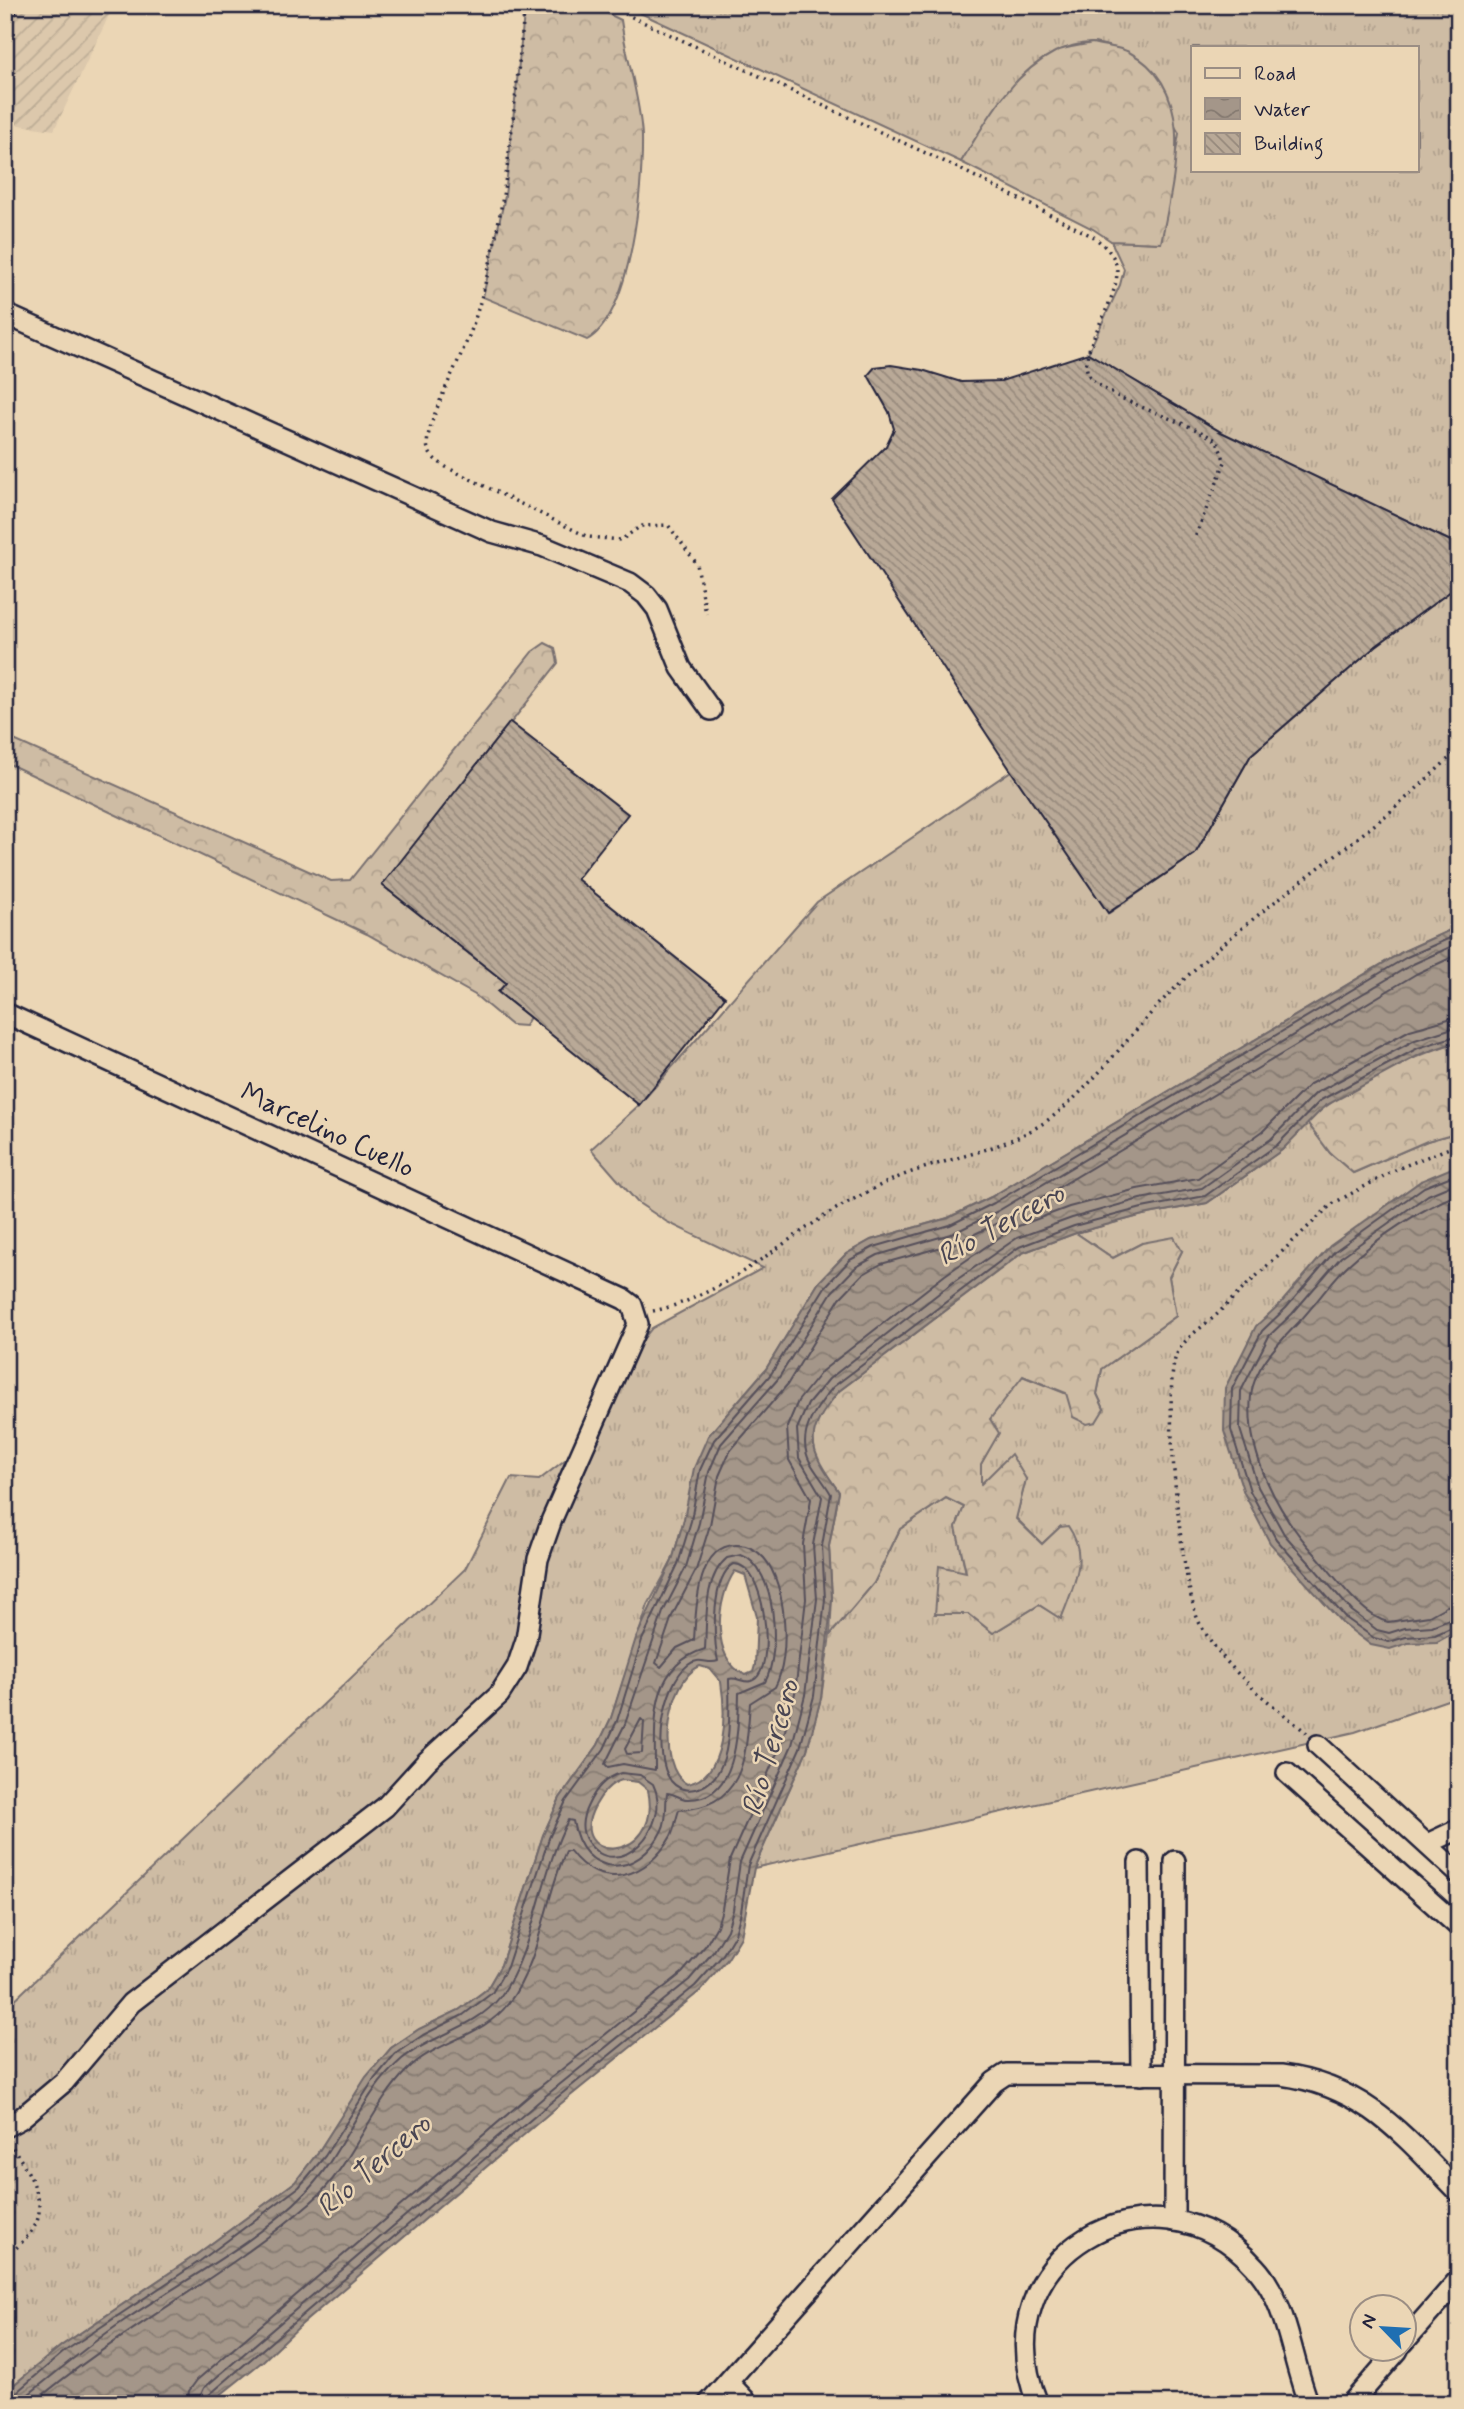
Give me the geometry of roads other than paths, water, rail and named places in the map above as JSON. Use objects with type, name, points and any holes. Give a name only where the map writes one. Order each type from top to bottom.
[{"type":"street","points":[[5,314],[492,532],[542,546],[629,583],[657,609],[681,668],[711,710]]},
{"type":"street","name":"Marcelino Cuello","points":[[5,1013],[631,1307],[638,1324],[552,1520],[538,1559],[526,1640],[517,1667],[499,1695],[427,1761],[385,1807],[131,2003],[64,2082],[20,2119],[5,2127]]},
{"type":"street","points":[[1318,1745],[1459,1874]]},
{"type":"street","points":[[1287,1773],[1459,1927]]},
{"type":"street","points":[[1427,1844],[1459,1829]]},
{"type":"street","points":[[1174,2221],[1175,1861]]},
{"type":"street","points":[[1139,1863],[1141,2075]]},
{"type":"street","points":[[708,2404],[994,2082],[1006,2074],[1281,2075],[1325,2084],[1346,2092],[1384,2117],[1459,2192]]},
{"type":"street","points":[[1038,2404],[1024,2357],[1025,2329],[1031,2302],[1046,2274],[1065,2254],[1112,2226],[1140,2220],[1174,2221],[1218,2237],[1237,2250],[1267,2281],[1309,2404]]},
{"type":"street","points":[[1418,2327],[1459,2279]]},
{"type":"street","points":[[1351,2404],[1386,2364]]},
{"type":"street","points":[[727,2382],[749,2404]]},
{"type":"water","name":"Río Tercero","points":[[1459,926],[1459,1041],[1421,1054],[1325,1106],[1282,1150],[1207,1203],[1143,1215],[1076,1233],[1022,1253],[839,1391],[827,1406],[815,1431],[815,1452],[839,1492],[829,1546],[832,1598],[821,1698],[807,1750],[754,1868],[741,1937],[727,1960],[700,1991],[553,2110],[301,2325],[263,2361],[209,2404],[5,2404],[5,2392],[61,2346],[196,2255],[295,2182],[319,2151],[366,2077],[391,2048],[419,2029],[459,2010],[487,1989],[501,1965],[543,1835],[560,1798],[598,1745],[611,1718],[636,1638],[672,1561],[694,1468],[708,1436],[766,1369],[819,1282],[846,1254],[871,1240],[948,1218],[991,1197],[1404,951]],"holes":[[[735,1571],[745,1575],[757,1617],[755,1665],[753,1672],[746,1675],[734,1668],[726,1657],[720,1628],[724,1597]],[[700,1666],[710,1669],[721,1682],[723,1726],[717,1757],[710,1769],[700,1779],[687,1784],[677,1775],[671,1760],[669,1743],[673,1705],[689,1674]],[[617,1782],[638,1782],[648,1790],[649,1815],[642,1832],[630,1844],[615,1848],[602,1847],[592,1839],[589,1825],[600,1797]]]},
{"type":"water","points":[[1459,1165],[1459,1630],[1437,1642],[1408,1643],[1390,1649],[1371,1645],[1342,1623],[1270,1543],[1244,1493],[1224,1431],[1225,1388],[1256,1326],[1281,1303],[1330,1246],[1421,1181]]}]
